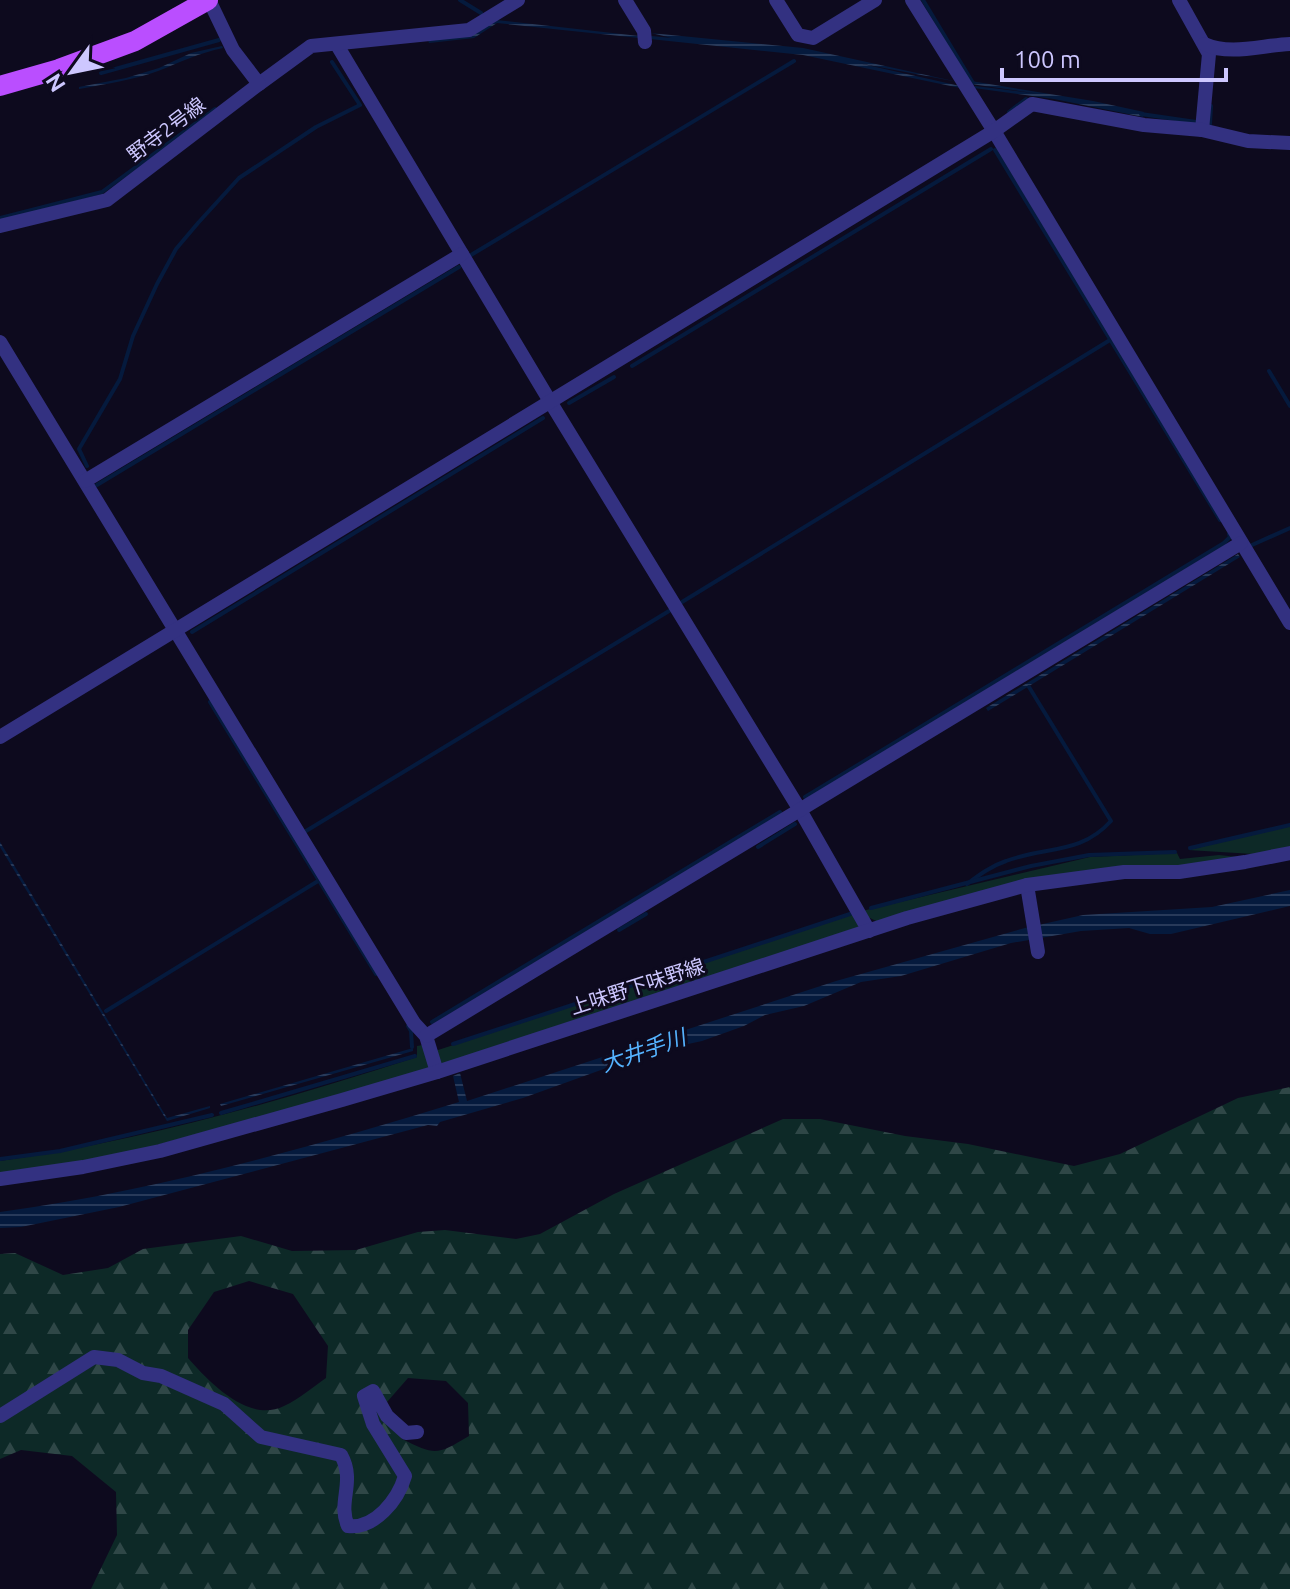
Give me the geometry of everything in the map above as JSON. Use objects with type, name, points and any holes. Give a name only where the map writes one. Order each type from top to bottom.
[{"type":"main road","points":[[0,86],[59,69],[135,41],[208,0]]},
{"type":"street","points":[[208,0],[233,50],[259,84]]},
{"type":"street","name":"野寺2号線","points":[[0,226],[107,200],[311,46],[469,30],[518,0]]},
{"type":"street","points":[[625,0],[644,31],[645,42]]},
{"type":"street","points":[[776,0],[798,35],[813,38],[875,0]]},
{"type":"street","points":[[912,0],[1290,623]]},
{"type":"street","points":[[1179,0],[1209,54],[1202,130]]},
{"type":"street","points":[[1204,44],[1220,49],[1290,44]]},
{"type":"street","points":[[337,45],[800,810],[869,931]]},
{"type":"street","points":[[0,737],[551,403],[994,131],[1032,104],[1144,125],[1202,130],[1248,141],[1290,143]]},
{"type":"street","points":[[85,481],[462,254]]},
{"type":"street","points":[[0,342],[414,1023],[426,1036],[437,1072]]},
{"type":"street","points":[[426,1036],[1241,543]]},
{"type":"street","name":"上味野下味野線","points":[[0,1179],[83,1167],[160,1151],[437,1072],[869,931],[1124,872],[1179,872],[1290,853]]},
{"type":"street","points":[[1028,892],[1038,952]]},
{"type":"street","points":[[0,1416],[94,1357],[118,1360],[143,1373],[161,1376],[224,1404],[261,1437],[341,1455],[349,1468],[344,1518],[348,1526],[358,1527],[393,1502],[405,1476],[373,1424],[364,1396],[373,1391],[387,1416],[406,1433],[417,1432]]},
{"type":"green space","points":[[1290,826],[1290,848],[1253,854],[1188,850]]},
{"type":"green space","points":[[1177,853],[1180,859],[1219,855],[1238,857],[1208,864],[1083,871],[878,922],[862,911],[1090,857]]},
{"type":"green space","points":[[857,913],[858,928],[441,1066],[435,1051]]},
{"type":"green space","points":[[423,1045],[431,1066],[424,1072],[124,1154],[0,1175],[0,1161],[158,1131],[263,1104],[417,1057],[417,1046]]},
{"type":"green space","points":[[1290,1087],[1290,1589],[91,1589],[117,1535],[116,1492],[72,1456],[21,1450],[0,1459],[0,1254],[15,1253],[63,1275],[108,1268],[143,1249],[241,1236],[292,1251],[356,1250],[418,1232],[445,1230],[516,1239],[540,1234],[614,1194],[783,1119],[820,1119],[1074,1166],[1120,1154],[1238,1098]],"holes":[[[249,1281],[293,1294],[328,1346],[326,1378],[290,1403],[271,1410],[257,1409],[231,1398],[188,1358],[188,1330],[214,1292]],[[408,1378],[446,1381],[468,1403],[469,1436],[436,1451],[402,1439],[387,1402]]]},
{"type":"water","points":[[496,20],[639,38],[497,23],[474,38],[429,43],[428,40]]},
{"type":"water","points":[[651,33],[803,48],[958,82],[858,63],[960,88],[803,55],[650,39],[651,36],[672,38]]},
{"type":"water","points":[[222,46],[149,74],[79,89],[126,78],[159,68],[191,53]]},
{"type":"water","points":[[971,81],[1144,112],[1143,117],[1054,99],[974,88],[1040,94],[971,84]]},
{"type":"water","points":[[1238,554],[1240,557],[988,711],[986,708]]},
{"type":"water","points":[[0,842],[167,1118],[210,1108],[167,1121],[0,847]]},
{"type":"water","name":"大井手川","points":[[1290,890],[1290,906],[1171,934],[1150,934],[1129,928],[1081,931],[1011,943],[901,976],[861,982],[804,1006],[765,1015],[702,1041],[651,1052],[523,1098],[440,1122],[437,1126],[428,1125],[119,1207],[21,1227],[0,1228],[0,1212],[174,1180],[346,1136],[459,1102],[453,1076],[460,1073],[467,1101],[836,981],[1025,928],[1083,915],[1212,907]]},
{"type":"water","points":[[413,1048],[413,1051],[220,1104]]},
{"type":"waterway","points":[[460,0],[481,13]]},
{"type":"waterway","points":[[923,0],[973,83]]},
{"type":"waterway","points":[[101,73],[219,40]]},
{"type":"waterway","points":[[471,255],[794,61]]},
{"type":"waterway","points":[[87,466],[79,449],[120,379],[133,336],[176,249],[239,178],[316,127],[360,105],[332,62]]},
{"type":"waterway","points":[[1009,112],[1026,99]]},
{"type":"waterway","points":[[1141,114],[1210,124],[1211,106]]},
{"type":"waterway","points":[[0,218],[102,192],[215,109]]},
{"type":"waterway","points":[[632,366],[991,149]]},
{"type":"waterway","points":[[995,150],[1220,520]]},
{"type":"waterway","points":[[97,485],[459,267]]},
{"type":"waterway","points":[[682,602],[1110,340]]},
{"type":"waterway","points":[[1269,371],[1290,406]]},
{"type":"waterway","points":[[569,403],[614,377]]},
{"type":"waterway","points":[[192,632],[543,418]]},
{"type":"waterway","points":[[1252,545],[1290,528]]},
{"type":"waterway","points":[[805,797],[1224,543],[1229,534]]},
{"type":"waterway","points":[[306,831],[669,611]]},
{"type":"waterway","points":[[967,884],[1006,861],[1075,845],[1099,832],[1111,821],[1029,687]]},
{"type":"waterway","points":[[210,702],[376,974]]},
{"type":"waterway","points":[[432,1022],[780,812]]},
{"type":"waterway","points":[[758,847],[795,824]]},
{"type":"waterway","points":[[1190,848],[1290,825]]},
{"type":"waterway","points":[[871,908],[1031,866],[1089,855],[1175,852]]},
{"type":"waterway","points":[[106,1011],[318,881]]},
{"type":"waterway","points":[[619,930],[646,914]]},
{"type":"waterway","points":[[453,1044],[850,914]]},
{"type":"waterway","points":[[408,1026],[412,1047]]},
{"type":"waterway","points":[[221,1113],[415,1056]]},
{"type":"waterway","points":[[0,1159],[60,1151],[212,1115]]}]
